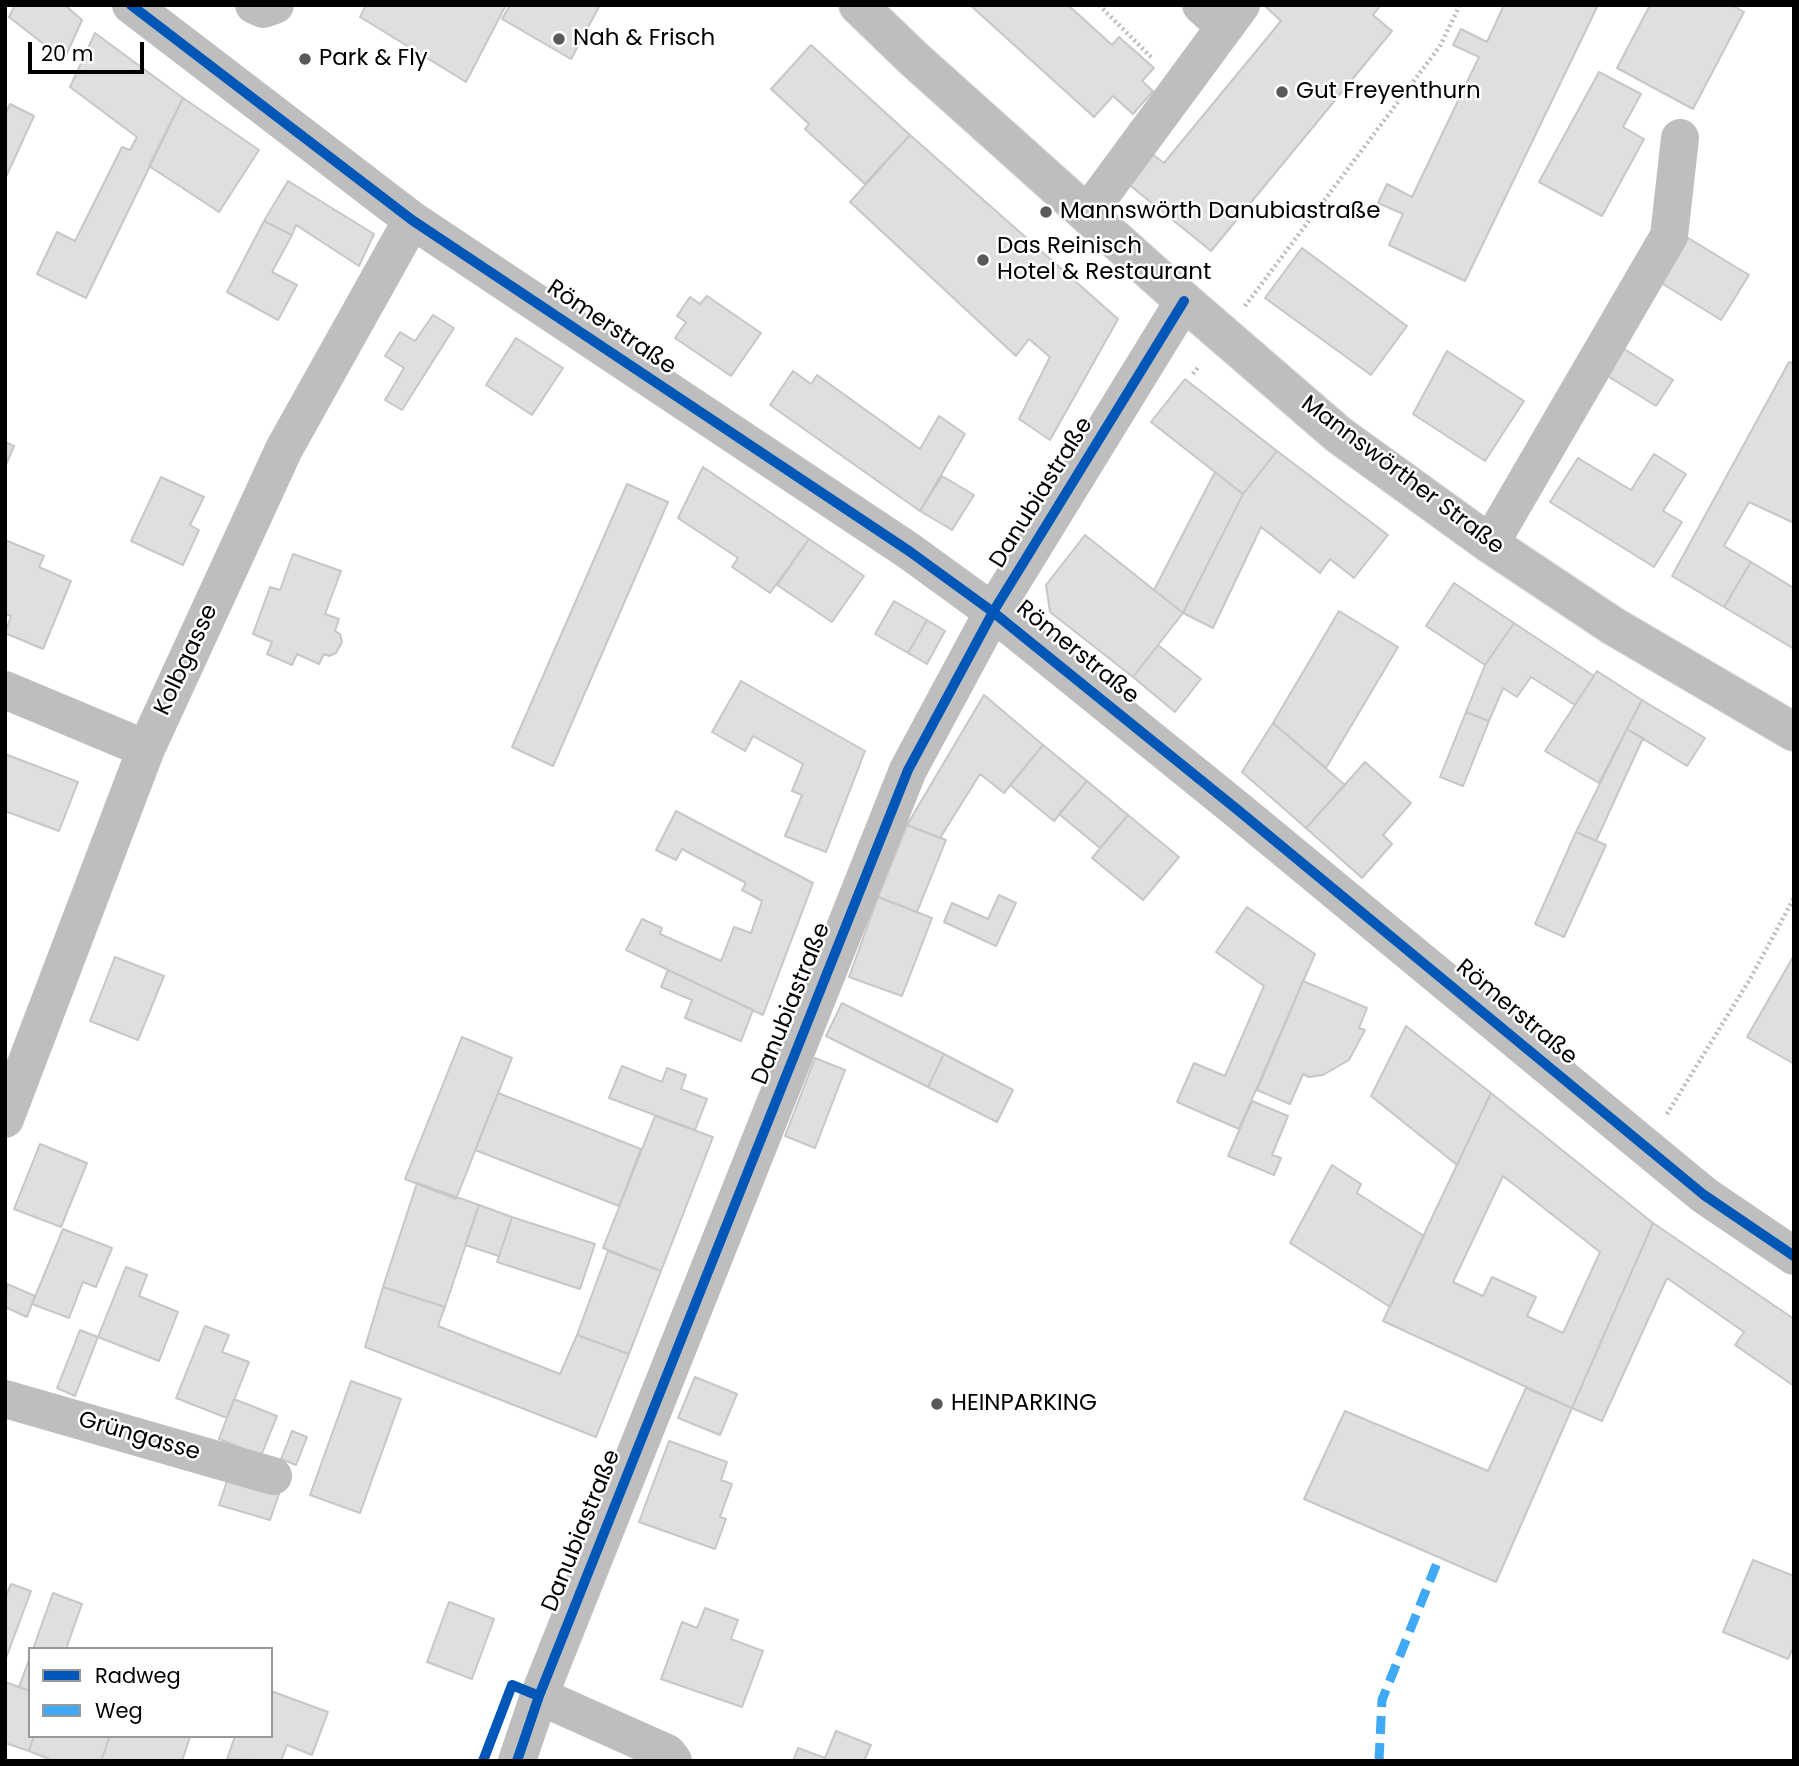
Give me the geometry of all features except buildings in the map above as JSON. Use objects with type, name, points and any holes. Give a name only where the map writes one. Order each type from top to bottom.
[{"type":"street","points":[[254,5],[263,9],[275,5]]},
{"type":"street","name":"Mannswörther Straße","points":[[858,5],[914,59],[1184,301],[1339,435],[1490,544],[1613,625],[1794,732]]},
{"type":"street","name":"Römerstraße","points":[[140,8],[412,220],[909,551],[993,612],[1704,1195],[1794,1256]]},
{"type":"street","points":[[1087,214],[1181,86],[1223,12]]},
{"type":"street","points":[[1490,544],[1669,236],[1680,138]]},
{"type":"street","name":"Kolbgasse","points":[[5,1119],[146,749],[284,449],[412,220]]},
{"type":"street","name":"Danubiastraße","points":[[517,1761],[539,1696],[908,770],[993,612],[1184,301]]},
{"type":"street","points":[[5,690],[146,749]]},
{"type":"street","name":"Grüngasse","points":[[5,1399],[273,1476]]},
{"type":"street","points":[[539,1696],[667,1753],[673,1761]]},
{"type":"path","points":[[1099,5],[1181,86]]},
{"type":"path","points":[[1193,374],[1440,46],[1460,5]]},
{"type":"path","points":[[1647,1148],[1750,979],[1794,898]]},
{"type":"marked path","points":[[1379,1761],[1382,1700],[1437,1563]]},
{"type":"cycle path","points":[[131,5],[412,220],[909,551],[993,612],[1704,1195],[1794,1256]]},
{"type":"cycle path","points":[[517,1761],[539,1696],[908,770],[993,612],[1184,301]]},
{"type":"cycle path","points":[[483,1761],[512,1685],[539,1696]]},
{"type":"place","name":"Nah & Frisch","points":[[559,39]]},
{"type":"place","name":"Park & Fly","points":[[305,59]]},
{"type":"place","name":"Gut Freyenthurn","points":[[1282,92]]},
{"type":"place","name":"Mannswörth Danubiastraße","points":[[1046,212]]},
{"type":"place","name":"Das Reinisch Hotel & Restaurant","points":[[983,260]]},
{"type":"place","name":"HEINPARKING","points":[[937,1404]]}]
